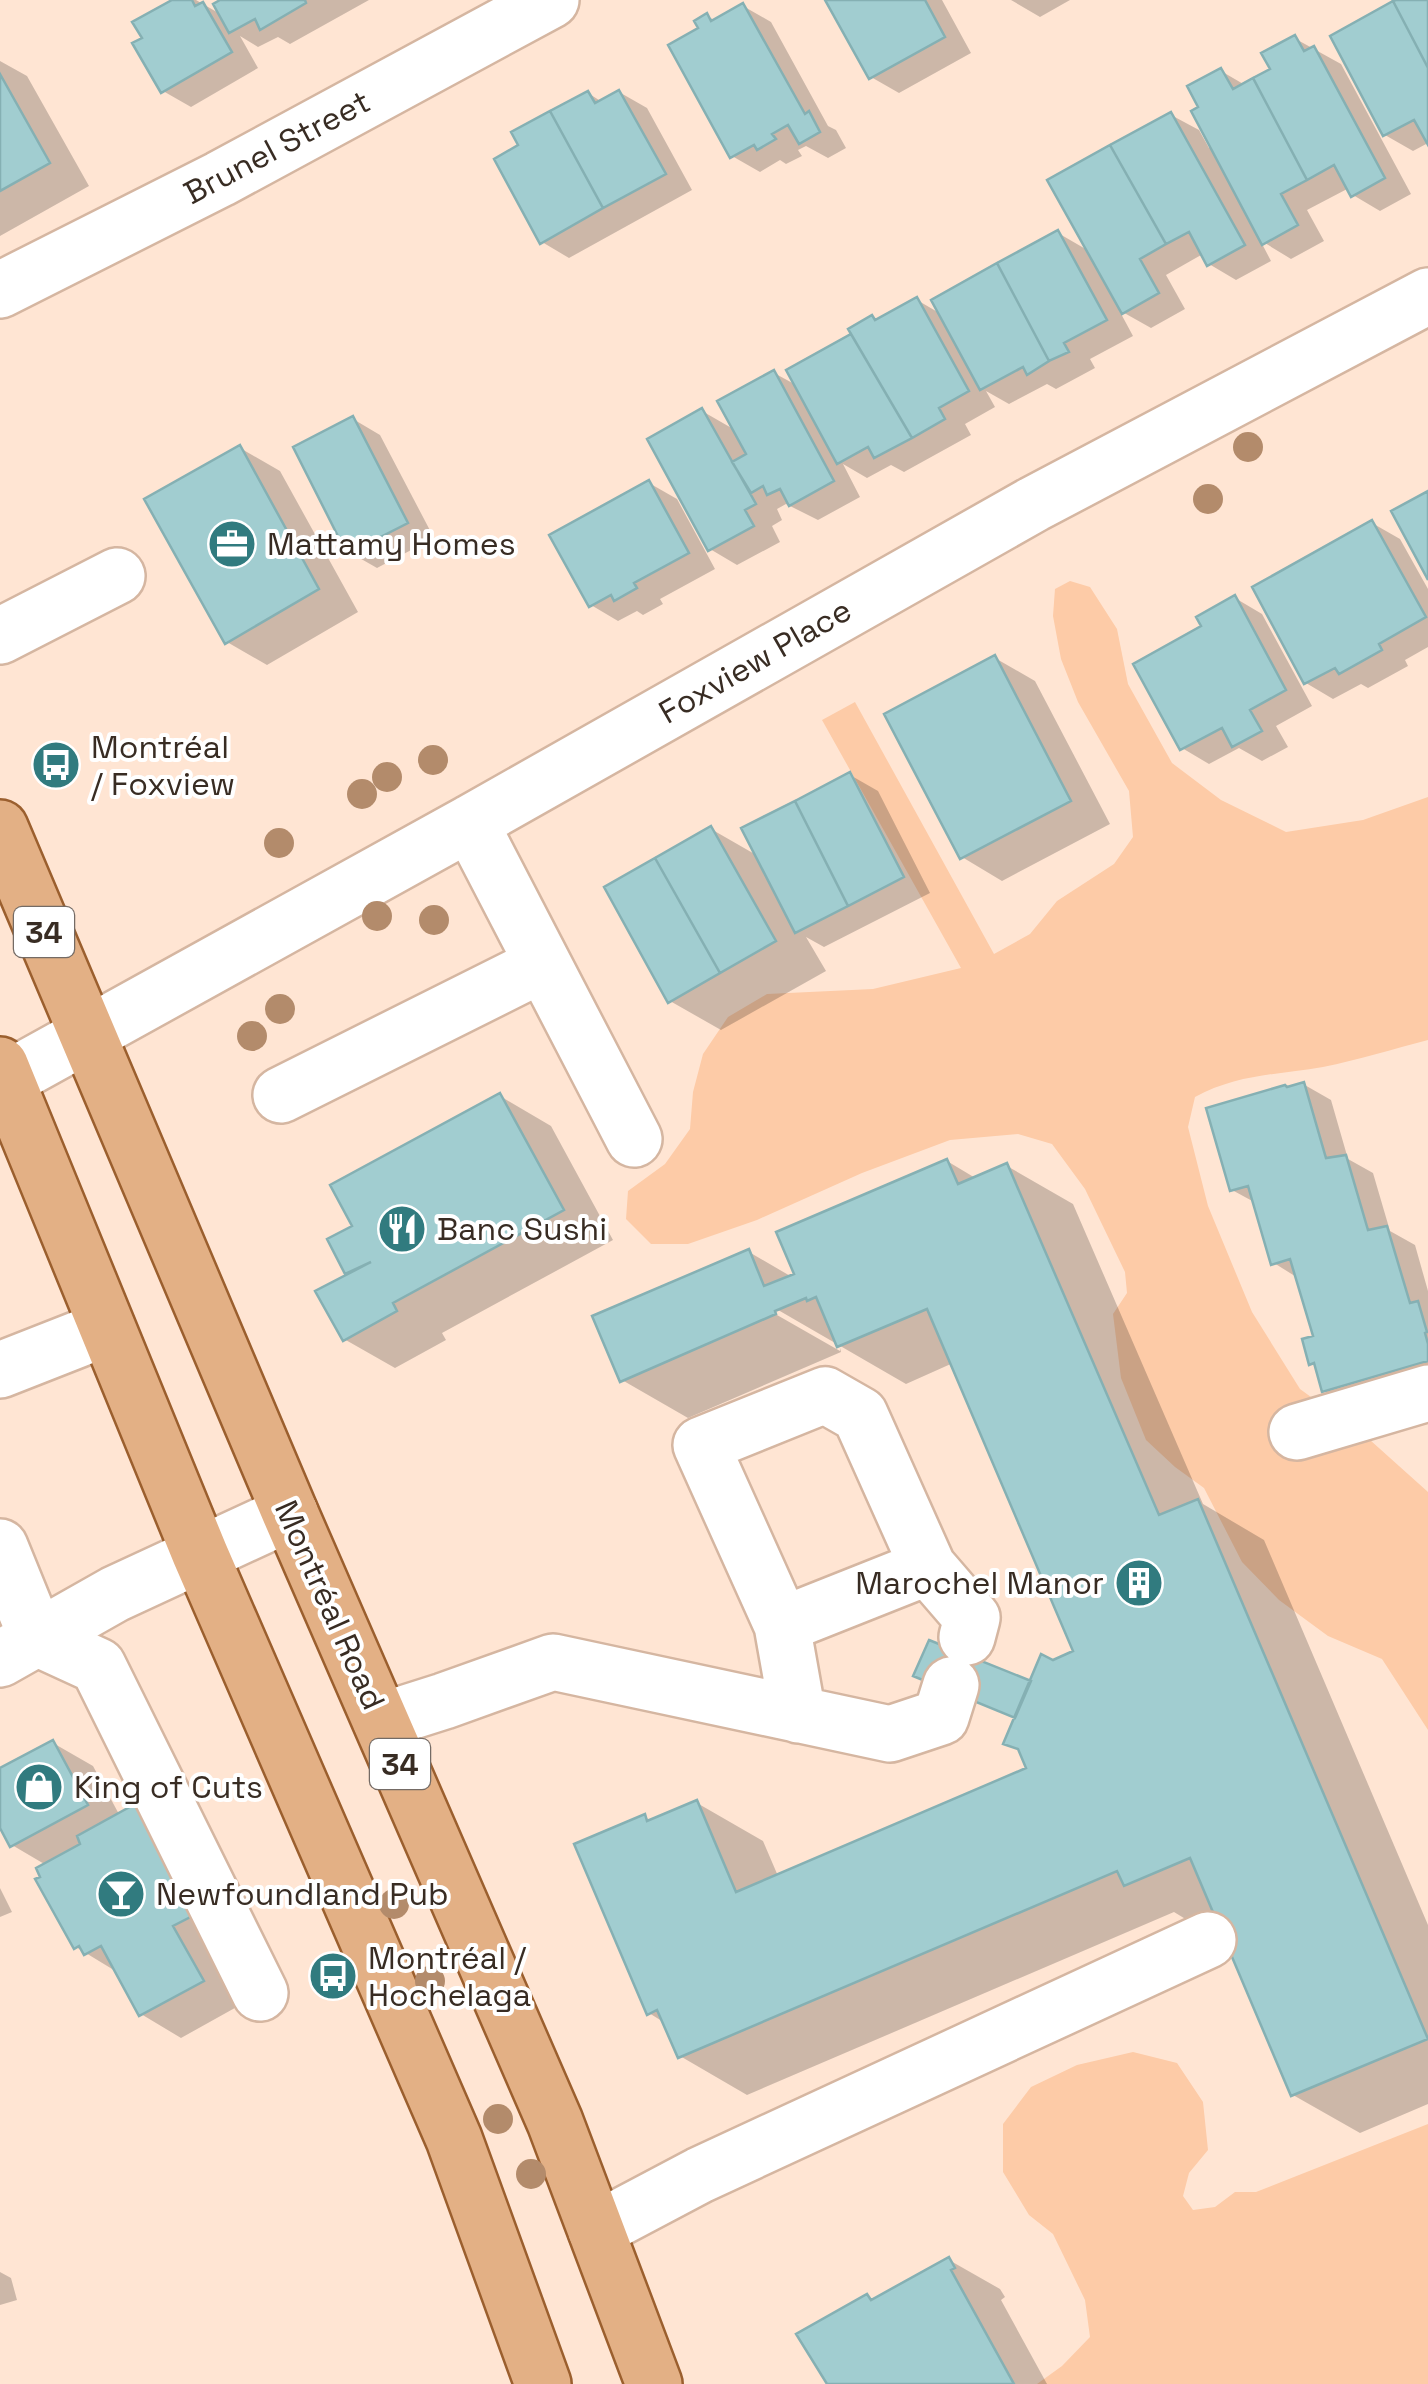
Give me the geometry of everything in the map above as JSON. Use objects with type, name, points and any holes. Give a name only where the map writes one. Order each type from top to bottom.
[{"type":"main road","name":"Montréal Road","points":[[0,828],[290,1513],[555,2122],[654,2384]]},
{"type":"main road","points":[[2,1076],[200,1554],[454,2140],[543,2384]]},
{"type":"street","name":"Brunel Street","points":[[0,290],[220,179],[550,0]]},
{"type":"street","name":"Foxview Place","points":[[2,1076],[88,1036],[1034,504],[1428,296]]},
{"type":"street","points":[[0,636],[117,576]]},
{"type":"street","points":[[470,823],[634,1139]]},
{"type":"street","points":[[281,1095],[543,964]]},
{"type":"street","points":[[0,1370],[107,1328]]},
{"type":"street","points":[[1298,1432],[1428,1393]]},
{"type":"street","points":[[381,1721],[553,1662],[890,1734],[942,1717],[972,1618],[928,1567],[860,1414],[825,1395],[701,1445],[782,1625],[798,1714]]},
{"type":"street","points":[[18,1648],[114,1594],[290,1513]]},
{"type":"street","points":[[0,1548],[18,1648]]},
{"type":"street","points":[[782,1625],[928,1567]]},
{"type":"street","points":[[18,1648],[98,1666],[260,1993]]},
{"type":"street","points":[[596,2230],[700,2176],[1208,1940]]},
{"type":"shaded area","points":[[1070,581],[1090,587],[1117,629],[1128,684],[1172,763],[1221,800],[1286,832],[1363,820],[1428,797],[1428,1040],[1323,1067],[1257,1076],[1211,1089],[1195,1097],[1188,1127],[1208,1206],[1252,1312],[1300,1389],[1370,1440],[1428,1492],[1428,1730],[1382,1659],[1328,1636],[1279,1600],[1242,1562],[1204,1488],[1146,1440],[1121,1378],[1113,1314],[1127,1293],[1125,1272],[1085,1189],[1052,1144],[1018,1134],[950,1140],[862,1173],[757,1220],[688,1244],[651,1244],[626,1219],[628,1191],[665,1164],[690,1129],[693,1092],[703,1054],[728,1017],[767,994],[873,989],[961,968],[822,720],[855,702],[994,954],[1030,934],[1057,901],[1114,864],[1133,837],[1129,791],[1078,702],[1061,659],[1053,616],[1055,589]]},
{"type":"shaded area","points":[[1133,2052],[1177,2063],[1203,2102],[1208,2150],[1189,2173],[1183,2196],[1193,2210],[1215,2207],[1235,2192],[1256,2192],[1428,2124],[1428,2384],[1037,2384],[1062,2366],[1090,2337],[1085,2300],[1053,2234],[1029,2215],[1003,2172],[1003,2124],[1031,2087],[1077,2065]]},
{"type":"building","points":[[172,0],[192,0],[195,6],[203,2],[232,52],[161,93],[132,43],[142,38],[132,22]]},
{"type":"building","points":[[220,0],[306,3],[260,30],[255,19],[229,33],[213,4]]},
{"type":"building","points":[[825,0],[925,0],[945,37],[869,79]]},
{"type":"building","points":[[1428,0],[1428,68],[1393,1]]},
{"type":"building","points":[[1393,1],[1428,68],[1428,145],[1414,120],[1383,136],[1330,36]]},
{"type":"building","points":[[743,3],[805,114],[809,111],[820,132],[799,144],[788,125],[772,134],[776,139],[757,150],[754,145],[730,158],[668,45],[698,28],[694,21],[707,13],[711,21]]},
{"type":"building","points":[[1295,35],[1304,51],[1314,46],[1385,178],[1351,197],[1334,165],[1307,180],[1253,78],[1270,69],[1261,53]]},
{"type":"building","points":[[1221,68],[1233,89],[1253,78],[1307,180],[1281,194],[1298,225],[1262,245],[1191,111],[1198,107],[1187,86]]},
{"type":"building","points":[[0,74],[50,163],[0,191]]},
{"type":"building","points":[[619,90],[666,174],[603,208],[550,111],[588,91],[595,103]]},
{"type":"building","points":[[550,111],[603,208],[540,244],[494,159],[518,145],[511,132]]},
{"type":"building","points":[[1171,112],[1245,245],[1207,266],[1189,232],[1166,244],[1110,145]]},
{"type":"building","points":[[1110,145],[1166,244],[1140,259],[1159,293],[1122,314],[1047,180]]},
{"type":"building","points":[[1058,230],[1107,320],[1064,343],[1069,352],[1049,361],[997,263]]},
{"type":"building","points":[[997,263],[1049,361],[1027,375],[1023,367],[980,390],[931,300]]},
{"type":"building","points":[[917,297],[969,391],[939,408],[945,419],[912,438],[848,329],[872,315],[875,320]]},
{"type":"building","points":[[851,334],[912,438],[874,458],[868,447],[837,464],[786,370]]},
{"type":"building","points":[[774,370],[834,481],[789,506],[780,489],[767,495],[763,486],[751,493],[732,462],[746,454],[717,401]]},
{"type":"building","points":[[702,408],[756,504],[745,510],[754,526],[708,551],[647,439]]},
{"type":"building","points":[[353,416],[408,523],[347,554],[293,447]]},
{"type":"building","name":"Mattamy Homes","points":[[240,445],[319,589],[225,644],[144,499]]},
{"type":"building","points":[[649,480],[689,553],[634,583],[637,588],[614,601],[611,595],[589,607],[549,535]]},
{"type":"building","points":[[1428,491],[1428,580],[1391,511]]},
{"type":"building","points":[[1372,520],[1426,617],[1379,644],[1382,650],[1339,674],[1335,668],[1304,684],[1252,587]]},
{"type":"building","points":[[1235,595],[1286,690],[1250,710],[1262,731],[1232,747],[1222,728],[1180,750],[1133,664],[1201,626],[1196,617]]},
{"type":"building","points":[[995,655],[1071,801],[960,859],[884,714]]},
{"type":"building","points":[[850,772],[904,877],[848,906],[795,801]]},
{"type":"building","points":[[795,801],[848,906],[795,933],[741,828]]},
{"type":"building","points":[[711,826],[776,941],[720,973],[655,858]]},
{"type":"building","points":[[655,858],[720,973],[668,1003],[604,887]]},
{"type":"building","points":[[1304,1082],[1326,1158],[1346,1155],[1368,1230],[1387,1226],[1410,1303],[1418,1301],[1428,1344],[1428,1361],[1322,1392],[1302,1339],[1313,1336],[1290,1259],[1271,1265],[1248,1186],[1230,1191],[1206,1108]]},
{"type":"building","points":[[500,1093],[564,1210],[393,1303],[397,1311],[343,1341],[315,1291],[371,1262],[345,1274],[327,1239],[352,1226],[330,1185]]},
{"type":"building","name":"Marochel Manor","points":[[947,1159],[958,1184],[1007,1163],[1159,1515],[1198,1499],[1428,2039],[1291,2096],[1190,1858],[1124,1886],[1117,1871],[678,2058],[657,2010],[647,2015],[574,1844],[645,1814],[647,1821],[697,1800],[736,1892],[1026,1768],[1018,1749],[1003,1744],[1041,1654],[1053,1660],[1073,1651],[927,1309],[837,1347],[816,1297],[807,1301],[806,1298],[620,1382],[592,1316],[749,1249],[764,1286],[794,1274],[776,1232]]},
{"type":"building","points":[[929,1640],[1031,1681],[1015,1718],[913,1676]]},
{"type":"building","name":"King of Cuts","points":[[53,1740],[88,1805],[10,1847],[0,1828],[0,1768]]},
{"type":"building","name":"Newfoundland Pub","points":[[146,1798],[206,1909],[173,1926],[204,1981],[139,2016],[101,1946],[84,1955],[79,1946],[74,1949],[35,1879],[40,1877],[36,1868],[80,1844],[77,1836]]},
{"type":"building","points":[[949,2257],[955,2268],[951,2270],[1014,2384],[827,2384],[796,2334],[867,2294],[871,2300]]},
{"type":"place","name":"Mattamy Homes","points":[[232,544]]},
{"type":"place","name":"Montréal / Foxview","points":[[56,765]]},
{"type":"place","name":"Banc Sushi","points":[[402,1229]]},
{"type":"place","name":"Marochel Manor","points":[[1139,1583]]},
{"type":"place","name":"King of Cuts","points":[[39,1787]]},
{"type":"place","name":"Newfoundland Pub","points":[[121,1894]]},
{"type":"place","name":"Montréal / Hochelaga","points":[[333,1976]]}]
